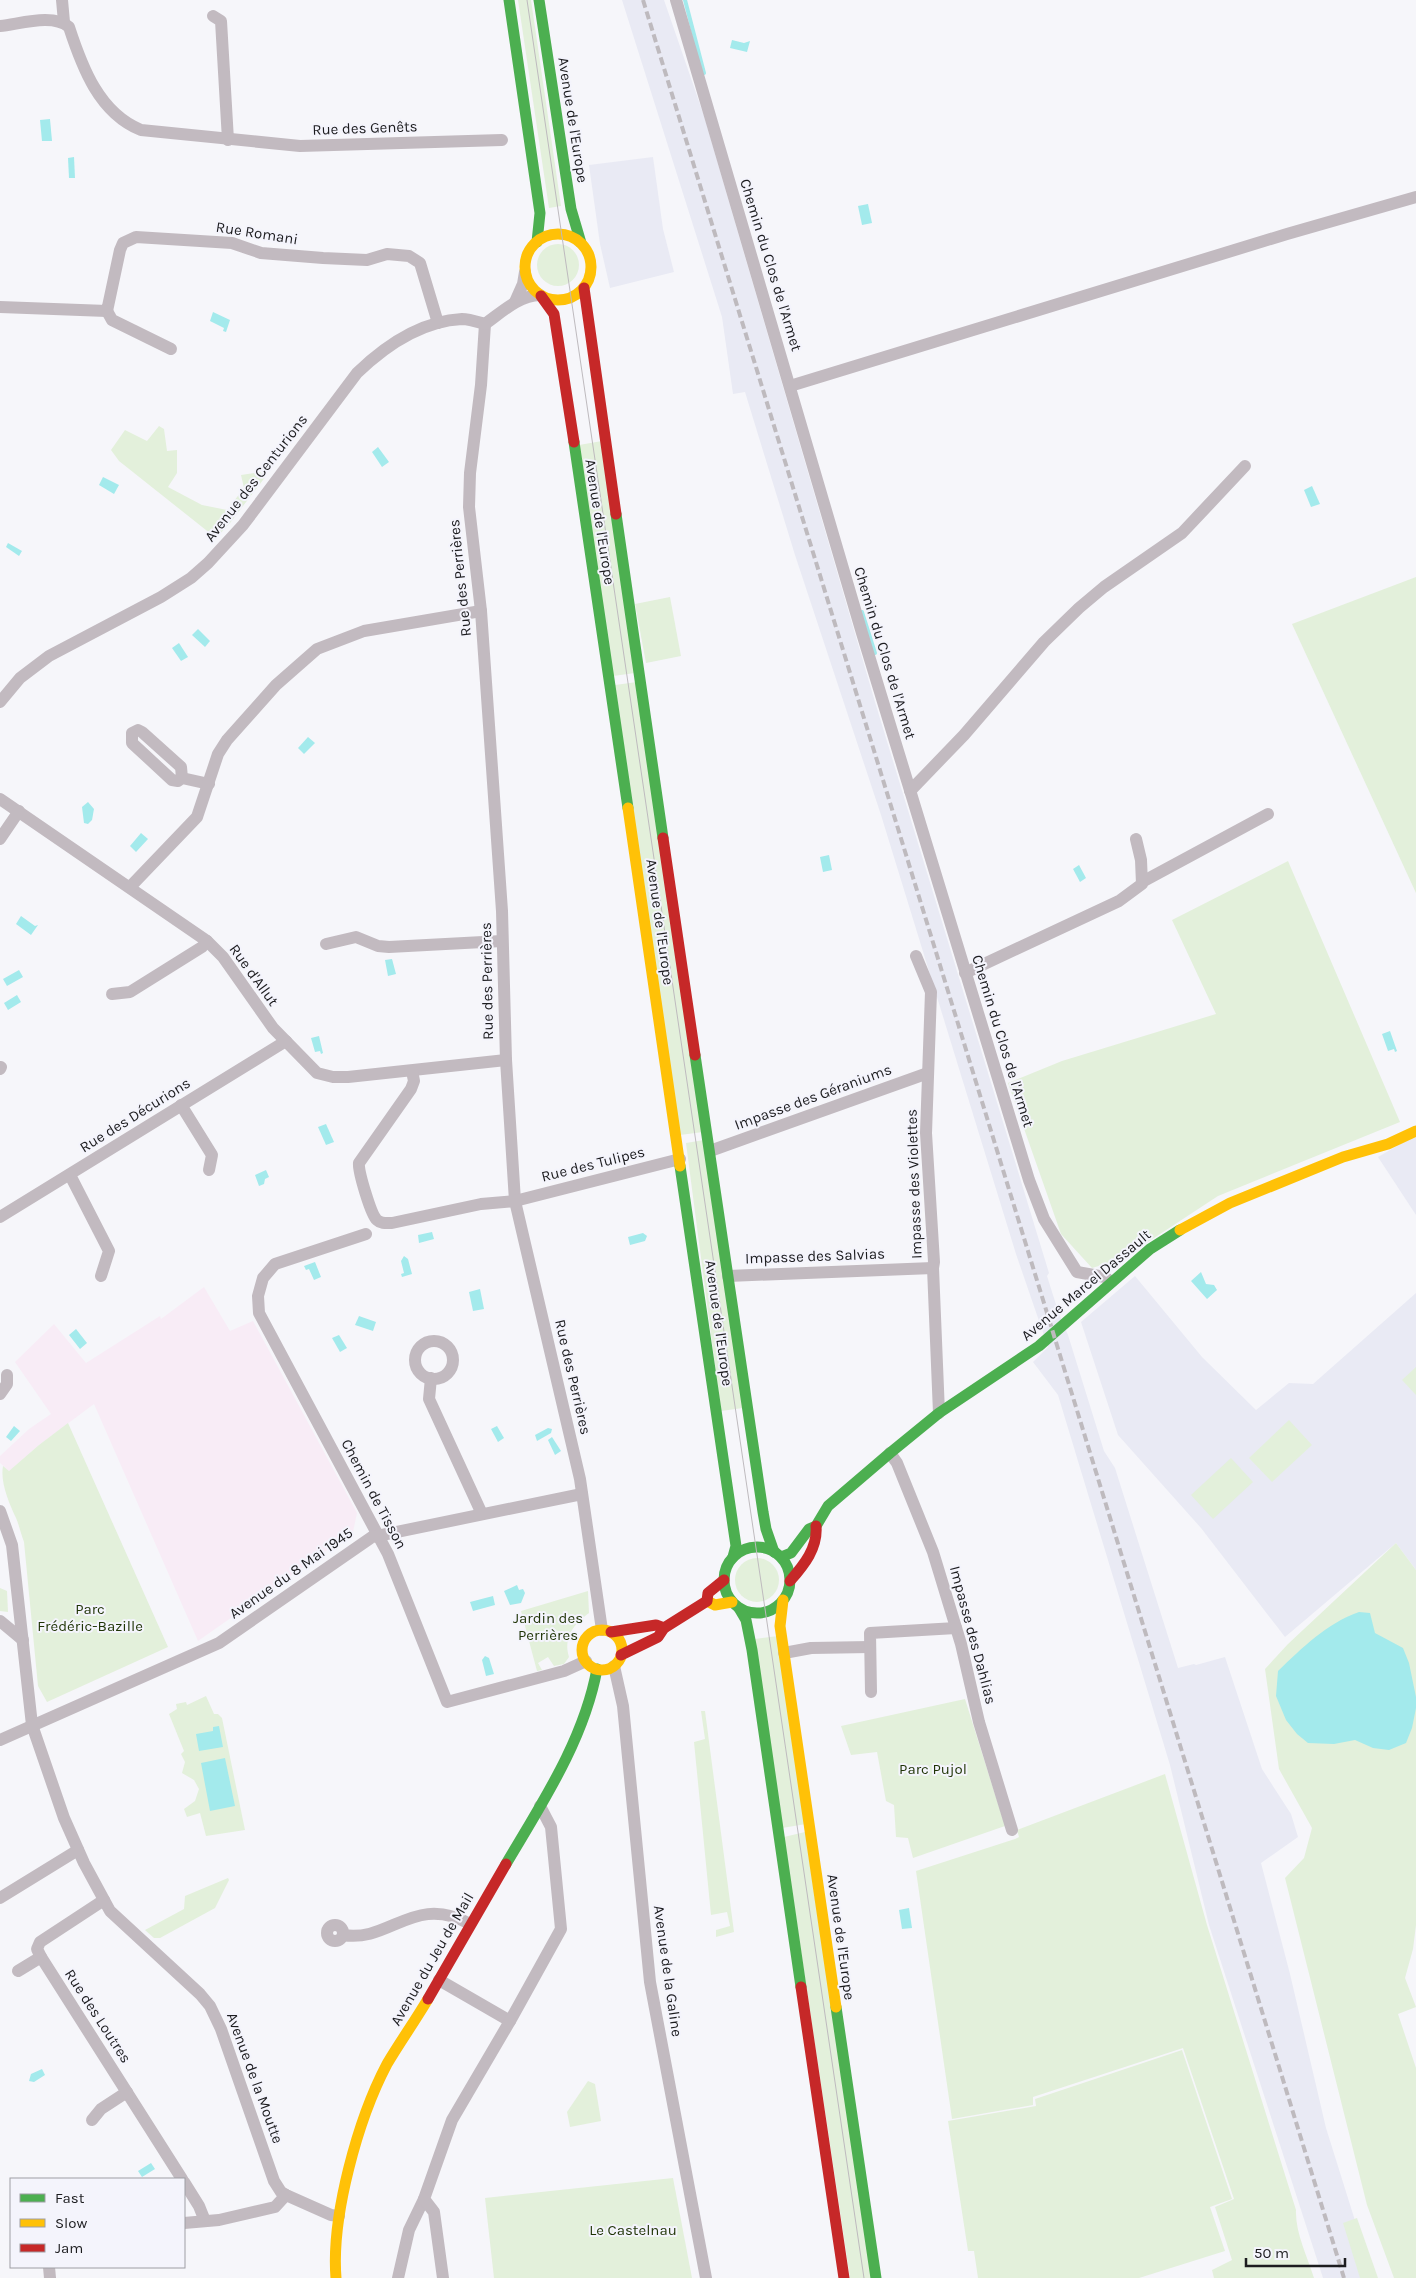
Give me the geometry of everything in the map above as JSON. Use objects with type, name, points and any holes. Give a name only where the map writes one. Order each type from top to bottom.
[{"type":"main road","points":[[509,0],[540,205],[541,220],[537,242]]},
{"type":"main road","name":"Avenue de l'Europe","points":[[539,0],[571,209],[581,243]]},
{"type":"main road","points":[[562,234],[572,237],[581,243],[591,260],[591,270],[584,288],[578,294],[565,300],[549,299],[541,295],[530,285],[526,272],[526,261],[530,250],[537,242],[546,236],[562,234]]},
{"type":"main road","name":"Avenue de l'Europe","points":[[584,288],[766,1529],[777,1555]]},
{"type":"main road","name":"Avenue de l'Europe","points":[[541,295],[554,314],[558,333],[736,1546],[733,1557]]},
{"type":"main road","name":"Avenue Marcel Dassault","points":[[777,1555],[791,1553],[808,1529],[816,1526],[828,1506],[890,1453],[940,1413],[1039,1346],[1070,1321],[1111,1282],[1150,1249],[1202,1217],[1230,1203],[1343,1157],[1388,1144],[1416,1131]]},
{"type":"main road","name":"Avenue Marcel Dassault","points":[[790,1581],[809,1554],[817,1533],[816,1526]]},
{"type":"main road","points":[[707,1600],[715,1605],[736,1605],[749,1612],[765,1612],[775,1608],[788,1591],[790,1581],[787,1568],[777,1555],[760,1548],[749,1548],[733,1557],[725,1572],[724,1580],[728,1596],[736,1605],[746,1620],[752,1650],[844,2278]]},
{"type":"main road","points":[[664,1628],[656,1625],[590,1634],[586,1638],[582,1650],[586,1661],[597,1669],[614,1666],[621,1655],[658,1637],[664,1628],[707,1600],[708,1593],[724,1580]]},
{"type":"main road","name":"Avenue de l'Europe","points":[[783,1600],[779,1620],[876,2278]]},
{"type":"main road","points":[[607,1631],[620,1642],[621,1655]]},
{"type":"main road","name":"Avenue du Jeu de Mail","points":[[336,2278],[334,2255],[339,2216],[354,2152],[387,2065],[439,1980],[540,1806],[571,1747],[592,1696],[597,1669]]},
{"type":"street","points":[[0,26],[47,20],[64,22],[62,0]]},
{"type":"street","name":"Chemin du Clos de l'Armet","points":[[676,0],[790,386],[913,787],[1029,1180],[1044,1219],[1077,1272],[1105,1277],[1111,1282]]},
{"type":"street","points":[[213,16],[221,21],[228,140]]},
{"type":"street","name":"Rue des Genêts","points":[[64,22],[69,27],[85,72],[114,115],[126,124],[150,132],[300,146],[502,140]]},
{"type":"street","points":[[790,386],[1287,234],[1416,197]]},
{"type":"street","name":"Rue Romani","points":[[107,310],[123,242],[136,236],[232,243],[261,253],[314,257],[366,260],[387,254],[410,256],[420,263],[438,323]]},
{"type":"street","points":[[515,302],[526,272]]},
{"type":"street","points":[[485,324],[515,302],[531,296],[541,295]]},
{"type":"street","points":[[0,307],[107,310],[112,320],[172,350]]},
{"type":"street","name":"Avenue des Centurions","points":[[0,702],[27,672],[60,649],[161,597],[197,573],[243,525],[356,374],[389,346],[405,336],[438,323],[464,319],[485,324]]},
{"type":"street","name":"Rue des Perrières","points":[[485,324],[484,352],[470,473],[469,507],[480,611],[502,911],[506,1060],[515,1201],[582,1494],[607,1631]]},
{"type":"street","points":[[913,787],[964,735],[1044,642],[1079,608],[1104,586],[1182,532],[1245,466]]},
{"type":"street","points":[[130,887],[197,817],[218,754],[227,740],[276,685],[317,649],[364,631],[480,611]]},
{"type":"street","points":[[182,778],[209,784]]},
{"type":"street","name":"Rue d'Allut","points":[[0,799],[207,942],[223,958],[273,1028],[317,1073],[325,1076],[348,1077],[506,1060]]},
{"type":"street","points":[[0,838],[19,811]]},
{"type":"street","points":[[968,971],[1119,901],[1142,884],[1142,882],[1268,814]]},
{"type":"street","points":[[1136,839],[1141,860],[1142,882]]},
{"type":"street","points":[[326,944],[356,937],[378,946],[389,947],[502,940]]},
{"type":"street","points":[[112,994],[130,992],[207,942]]},
{"type":"street","name":"Impasse des Violettes","points":[[916,956],[931,992],[926,1133],[934,1262],[940,1413]]},
{"type":"street","name":"Rue des Décurions","points":[[0,1217],[286,1041]]},
{"type":"street","name":"Rue des Tulipes","points":[[412,1071],[414,1080],[411,1089],[359,1163],[359,1172],[376,1220],[383,1223],[392,1223],[481,1204],[515,1201],[680,1159]]},
{"type":"street","name":"Impasse des Géraniums","points":[[710,1151],[928,1073]]},
{"type":"street","points":[[181,1105],[212,1155],[209,1170]]},
{"type":"street","points":[[70,1175],[109,1251],[101,1276]]},
{"type":"street","name":"Chemin de Tisson","points":[[366,1234],[275,1264],[263,1278],[258,1296],[259,1312],[388,1554],[447,1702],[564,1672],[586,1661]]},
{"type":"street","name":"Impasse des Salvias","points":[[728,1276],[933,1268]]},
{"type":"street","points":[[0,1394],[7,1384],[7,1375]]},
{"type":"street","points":[[431,1378],[429,1399],[482,1514]]},
{"type":"street","name":"Impasse des Dahlias","points":[[890,1453],[897,1463],[933,1552],[956,1628],[979,1722],[1012,1830]]},
{"type":"street","name":"Avenue du 8 Mai 1945","points":[[0,1740],[219,1643],[372,1537],[582,1494]]},
{"type":"street","name":"Avenue de la Moutte","points":[[0,1511],[12,1545],[32,1725],[54,1792],[78,1850],[104,1900],[118,1920],[157,1953],[210,2006],[221,2029],[274,2181],[281,2192],[286,2195]]},
{"type":"street","points":[[0,1621],[22,1640]]},
{"type":"street","points":[[871,1692],[870,1633],[956,1628]]},
{"type":"street","points":[[784,1653],[811,1648],[870,1647]]},
{"type":"street","name":"Avenue de la Galine","points":[[614,1666],[623,1706],[650,1982],[706,2278]]},
{"type":"street","points":[[398,2278],[412,2222],[424,2199],[452,2120],[561,1929],[551,1827],[540,1806]]},
{"type":"street","points":[[0,1898],[78,1850]]},
{"type":"street","points":[[18,1971],[40,1957],[37,1949],[40,1942],[104,1900]]},
{"type":"street","points":[[343,1934],[361,1937],[419,1915],[454,1915],[470,1924]]},
{"type":"street","name":"Rue des Loutres","points":[[40,1957],[181,2178]]},
{"type":"street","points":[[439,1980],[510,2021]]},
{"type":"street","points":[[92,2120],[101,2109],[127,2092]]},
{"type":"street","name":"Rue des Loutres","points":[[185,2184],[199,2206],[205,2221]]},
{"type":"street","points":[[185,2223],[219,2220],[275,2206],[286,2195],[331,2215],[339,2216]]},
{"type":"street","points":[[424,2199],[434,2212],[443,2278]]},
{"type":"shaded area","points":[[622,0],[664,0],[704,116],[875,702],[1049,1273],[1047,1276],[1068,1335],[1104,1451],[1115,1468],[1178,1668],[1225,1657],[1262,1769],[1291,1814],[1298,1837],[1261,1863],[1290,1974],[1326,2128],[1373,2278],[1323,2278],[1209,1925],[1170,1765],[1058,1395],[1033,1362],[1048,1347],[1016,1254],[881,815],[795,555],[745,392],[733,394],[722,317]]},
{"type":"shaded area","points":[[653,157],[663,229],[674,272],[610,288],[600,244],[589,165]]},
{"type":"shaded area","points":[[1416,1135],[1416,1215],[1378,1157]]},
{"type":"shaded area","points":[[1135,1276],[1202,1357],[1256,1410],[1289,1383],[1313,1384],[1416,1293],[1416,1570],[1396,1543],[1285,1637],[1201,1528],[1118,1435],[1081,1322]]},
{"type":"shaded area","points":[[204,1287],[230,1331],[253,1321],[357,1513],[353,1532],[198,1641],[94,1404],[39,1445],[9,1471],[0,1463],[0,1456],[29,1429],[51,1414],[15,1362],[54,1324],[86,1363],[160,1316],[161,1319]]},
{"type":"green space","points":[[518,0],[531,0],[561,206],[549,208]]},
{"type":"green space","points":[[562,244],[570,247],[576,253],[579,265],[576,277],[570,283],[554,286],[546,283],[540,277],[537,261],[540,253],[546,247]]},
{"type":"green space","points":[[159,426],[164,429],[167,451],[177,450],[177,473],[168,487],[202,505],[227,510],[244,488],[241,475],[260,472],[266,476],[216,538],[119,461],[111,450],[125,430],[147,441]]},
{"type":"green space","points":[[602,441],[635,673],[613,676],[579,445]]},
{"type":"green space","points":[[1416,577],[1416,893],[1292,624]]},
{"type":"green space","points":[[670,597],[681,656],[646,663],[635,604]]},
{"type":"green space","points":[[637,682],[703,1132],[680,1135],[615,685]]},
{"type":"green space","points":[[1288,861],[1400,1122],[1218,1196],[1122,1259],[1092,1268],[1061,1234],[1008,1083],[1062,1061],[1216,1014],[1172,920]]},
{"type":"green space","points":[[704,1140],[743,1408],[721,1411],[686,1143]]},
{"type":"green space","points":[[1416,1367],[1416,1395],[1402,1380]]},
{"type":"green space","points":[[1289,1420],[1312,1445],[1272,1482],[1249,1458]]},
{"type":"green space","name":"Parc Frédéric-Bazille","points":[[68,1423],[168,1647],[47,1702],[38,1686],[24,1542],[6,1492],[2,1472],[3,1466],[9,1471]]},
{"type":"green space","points":[[1231,1458],[1253,1482],[1213,1519],[1191,1495]]},
{"type":"green space","points":[[1396,1543],[1416,1570],[1416,1925],[1413,1949],[1405,1978],[1416,2007],[1398,2014],[1416,2068],[1416,2278],[1394,2278],[1367,2205],[1285,1878],[1304,1858],[1312,1828],[1279,1769],[1265,1669],[1288,1644]]},
{"type":"green space","points":[[757,1558],[769,1562],[775,1568],[779,1580],[775,1592],[769,1598],[757,1602],[745,1598],[739,1592],[735,1580],[739,1568],[745,1562]]},
{"type":"green space","points":[[0,1588],[7,1591],[8,1612],[0,1611]]},
{"type":"green space","name":"Jardin des Perrières","points":[[588,1591],[589,1613],[574,1626],[571,1632],[567,1643],[569,1657],[564,1664],[554,1666],[548,1657],[538,1663],[542,1670],[537,1671],[521,1611]]},
{"type":"green space","points":[[778,1636],[806,1824],[782,1828],[755,1639]]},
{"type":"green space","points":[[206,1696],[214,1714],[218,1714],[222,1718],[245,1830],[206,1836],[200,1813],[187,1817],[184,1809],[195,1801],[199,1789],[194,1780],[182,1773],[185,1762],[181,1754],[184,1751],[169,1714],[177,1709],[176,1704],[186,1702],[187,1705]]},
{"type":"green space","name":"Parc Pujol","points":[[965,1699],[1005,1826],[913,1858],[908,1838],[896,1837],[894,1805],[886,1801],[877,1752],[851,1755],[841,1726]]},
{"type":"green space","points":[[701,1711],[705,1711],[734,1932],[716,1937],[716,1930],[730,1926],[727,1912],[711,1915],[694,1742],[705,1739]]},
{"type":"green space","points":[[1165,1774],[1207,1925],[1296,2210],[1299,2235],[1314,2278],[1214,2278],[1212,2270],[1232,2260],[1215,2207],[1234,2199],[1183,2048],[1033,2097],[1033,2105],[952,2119],[916,1871],[1015,1839],[1019,1837],[1017,1830]]},
{"type":"green space","points":[[805,1832],[872,2278],[850,2278],[784,1837]]},
{"type":"green space","points":[[228,1878],[229,1880],[215,1908],[160,1938],[154,1938],[145,1930],[184,1909],[185,1896]]},
{"type":"green space","points":[[1182,2050],[1232,2199],[1210,2207],[1225,2251],[1139,2278],[978,2278],[974,2251],[968,2251],[948,2121],[1036,2106],[1035,2099]]},
{"type":"green space","points":[[588,2081],[595,2084],[601,2121],[570,2127],[567,2112]]},
{"type":"green space","name":"Le Castelnau","points":[[673,2178],[692,2278],[494,2278],[485,2198]]},
{"type":"green space","points":[[1357,2218],[1378,2278],[1360,2278],[1343,2223]]},
{"type":"water","points":[[732,40],[744,43],[750,41],[747,52],[730,48]]},
{"type":"water","points":[[50,119],[52,141],[42,141],[40,120]]},
{"type":"water","points":[[74,157],[75,178],[69,178],[68,158]]},
{"type":"water","points":[[868,204],[872,223],[862,225],[858,206]]},
{"type":"water","points":[[213,312],[230,320],[226,332],[223,331],[224,328],[210,321]]},
{"type":"water","points":[[378,447],[389,462],[382,467],[372,452]]},
{"type":"water","points":[[103,477],[119,485],[114,494],[99,485]]},
{"type":"water","points":[[1312,486],[1320,504],[1311,507],[1304,490]]},
{"type":"water","points":[[8,543],[22,551],[19,556],[6,547]]},
{"type":"water","points":[[198,629],[210,641],[205,647],[192,635]]},
{"type":"water","points":[[179,643],[188,657],[181,661],[172,648]]},
{"type":"water","points":[[308,737],[315,743],[304,754],[298,748]]},
{"type":"water","points":[[88,802],[94,809],[92,820],[88,824],[84,823],[82,807]]},
{"type":"water","points":[[141,833],[148,839],[136,852],[130,846]]},
{"type":"water","points":[[829,855],[832,870],[823,872],[820,857]]},
{"type":"water","points":[[1079,865],[1086,878],[1080,882],[1073,869]]},
{"type":"water","points":[[21,916],[35,926],[38,925],[31,935],[16,924]]},
{"type":"water","points":[[392,959],[396,974],[388,976],[385,960]]},
{"type":"water","points":[[19,970],[23,977],[7,986],[3,979]]},
{"type":"water","points":[[17,995],[21,1002],[8,1010],[4,1003]]},
{"type":"water","points":[[1390,1031],[1397,1051],[1395,1052],[1394,1049],[1388,1051],[1382,1034]]},
{"type":"water","points":[[319,1036],[323,1053],[321,1054],[320,1051],[315,1052],[311,1038]]},
{"type":"water","points":[[326,1124],[334,1142],[326,1145],[318,1127]]},
{"type":"water","points":[[266,1170],[269,1177],[265,1179],[264,1184],[259,1186],[255,1175]]},
{"type":"water","points":[[432,1232],[434,1239],[419,1243],[418,1235]]},
{"type":"water","points":[[643,1233],[647,1236],[645,1241],[630,1245],[628,1237]]},
{"type":"water","points":[[404,1256],[408,1259],[412,1274],[402,1277],[401,1274],[404,1273],[401,1261]]},
{"type":"water","points":[[315,1262],[321,1277],[314,1280],[309,1269],[306,1270],[304,1266]]},
{"type":"water","points":[[1201,1272],[1206,1284],[1214,1285],[1217,1290],[1207,1299],[1191,1281]]},
{"type":"water","points":[[480,1289],[484,1309],[473,1311],[469,1292]]},
{"type":"water","points":[[359,1316],[376,1322],[373,1331],[355,1325]]},
{"type":"water","points":[[76,1329],[87,1343],[80,1349],[69,1335]]},
{"type":"water","points":[[339,1335],[347,1348],[340,1352],[332,1338]]},
{"type":"water","points":[[14,1426],[20,1431],[11,1441],[6,1437]]},
{"type":"water","points":[[497,1426],[504,1438],[498,1442],[491,1429]]},
{"type":"water","points":[[548,1428],[552,1429],[551,1433],[537,1441],[535,1435]]},
{"type":"water","points":[[552,1437],[561,1451],[555,1455],[548,1440]]},
{"type":"water","points":[[517,1585],[519,1590],[523,1589],[525,1593],[521,1603],[510,1605],[504,1591]]},
{"type":"water","points":[[493,1596],[495,1605],[473,1611],[470,1602]]},
{"type":"water","points":[[1359,1612],[1370,1613],[1375,1633],[1403,1648],[1409,1663],[1416,1697],[1412,1728],[1406,1743],[1389,1750],[1373,1748],[1355,1740],[1334,1744],[1308,1743],[1297,1734],[1286,1720],[1276,1696],[1278,1671],[1326,1629]]},
{"type":"water","points":[[485,1656],[489,1658],[494,1674],[486,1676],[482,1660]]},
{"type":"water","points":[[219,1726],[223,1747],[199,1751],[196,1734],[213,1731],[213,1727]]},
{"type":"water","points":[[225,1758],[235,1806],[210,1811],[201,1763]]},
{"type":"water","points":[[909,1908],[912,1928],[902,1929],[899,1910]]},
{"type":"water","points":[[42,2069],[45,2075],[34,2082],[29,2081],[31,2074]]},
{"type":"water","points":[[151,2163],[155,2169],[142,2177],[138,2171]]},
{"type":"waterway","points":[[685,0],[704,73]]},
{"type":"waterway","points":[[862,612],[875,653]]},
{"type":"tram line","points":[[527,0],[864,2278]]},
{"type":"railway","points":[[643,0],[1344,2278]]},
{"type":"traffic: fast","points":[[509,0],[540,213],[537,242]]},
{"type":"traffic: fast","points":[[539,0],[571,209],[581,243]]},
{"type":"traffic: fast","points":[[574,442],[628,808]]},
{"type":"traffic: fast","points":[[616,514],[663,838]]},
{"type":"traffic: fast","points":[[695,1055],[763,1512],[766,1529],[774,1552]]},
{"type":"traffic: fast","points":[[680,1166],[736,1546],[733,1557]]},
{"type":"traffic: fast","points":[[781,1557],[791,1553],[809,1529],[816,1526],[828,1506],[890,1453],[939,1413],[1039,1346],[1150,1249],[1180,1230]]},
{"type":"traffic: fast","points":[[757,1547],[770,1550],[780,1557],[787,1567],[790,1580],[787,1593],[780,1603],[770,1610],[757,1613],[744,1610],[734,1603],[727,1593],[724,1580],[727,1567],[734,1557],[744,1550],[757,1547]]},
{"type":"traffic: fast","points":[[739,1608],[746,1620],[752,1650],[801,1987]]},
{"type":"traffic: fast","points":[[506,1864],[547,1794],[572,1746],[591,1695],[597,1669]]},
{"type":"traffic: fast","points":[[836,2007],[876,2278]]},
{"type":"traffic: slow","points":[[558,234],[571,237],[581,244],[588,254],[591,267],[588,280],[581,290],[571,297],[558,300],[545,297],[535,290],[528,280],[525,267],[528,254],[535,244],[545,237],[558,234]]},
{"type":"traffic: slow","points":[[628,808],[680,1166]]},
{"type":"traffic: slow","points":[[1180,1230],[1230,1203],[1343,1157],[1388,1144],[1416,1131]]},
{"type":"traffic: slow","points":[[783,1600],[780,1626],[836,2007]]},
{"type":"traffic: slow","points":[[707,1601],[715,1605],[732,1602]]},
{"type":"traffic: slow","points":[[602,1630],[616,1636],[622,1650],[616,1664],[602,1670],[588,1664],[582,1650],[588,1636],[602,1630]]},
{"type":"traffic: slow","points":[[336,2278],[338,2226],[342,2198],[366,2112],[387,2064],[428,1999]]},
{"type":"traffic: jam","points":[[584,288],[616,514]]},
{"type":"traffic: jam","points":[[541,296],[554,314],[574,442]]},
{"type":"traffic: jam","points":[[663,838],[695,1055]]},
{"type":"traffic: jam","points":[[790,1581],[809,1556],[815,1542],[816,1526]]},
{"type":"traffic: jam","points":[[621,1655],[658,1637],[664,1628],[707,1601],[708,1593],[724,1580]]},
{"type":"traffic: jam","points":[[611,1632],[656,1625],[664,1628]]},
{"type":"traffic: jam","points":[[428,1999],[506,1864]]},
{"type":"traffic: jam","points":[[801,1987],[844,2278]]}]
